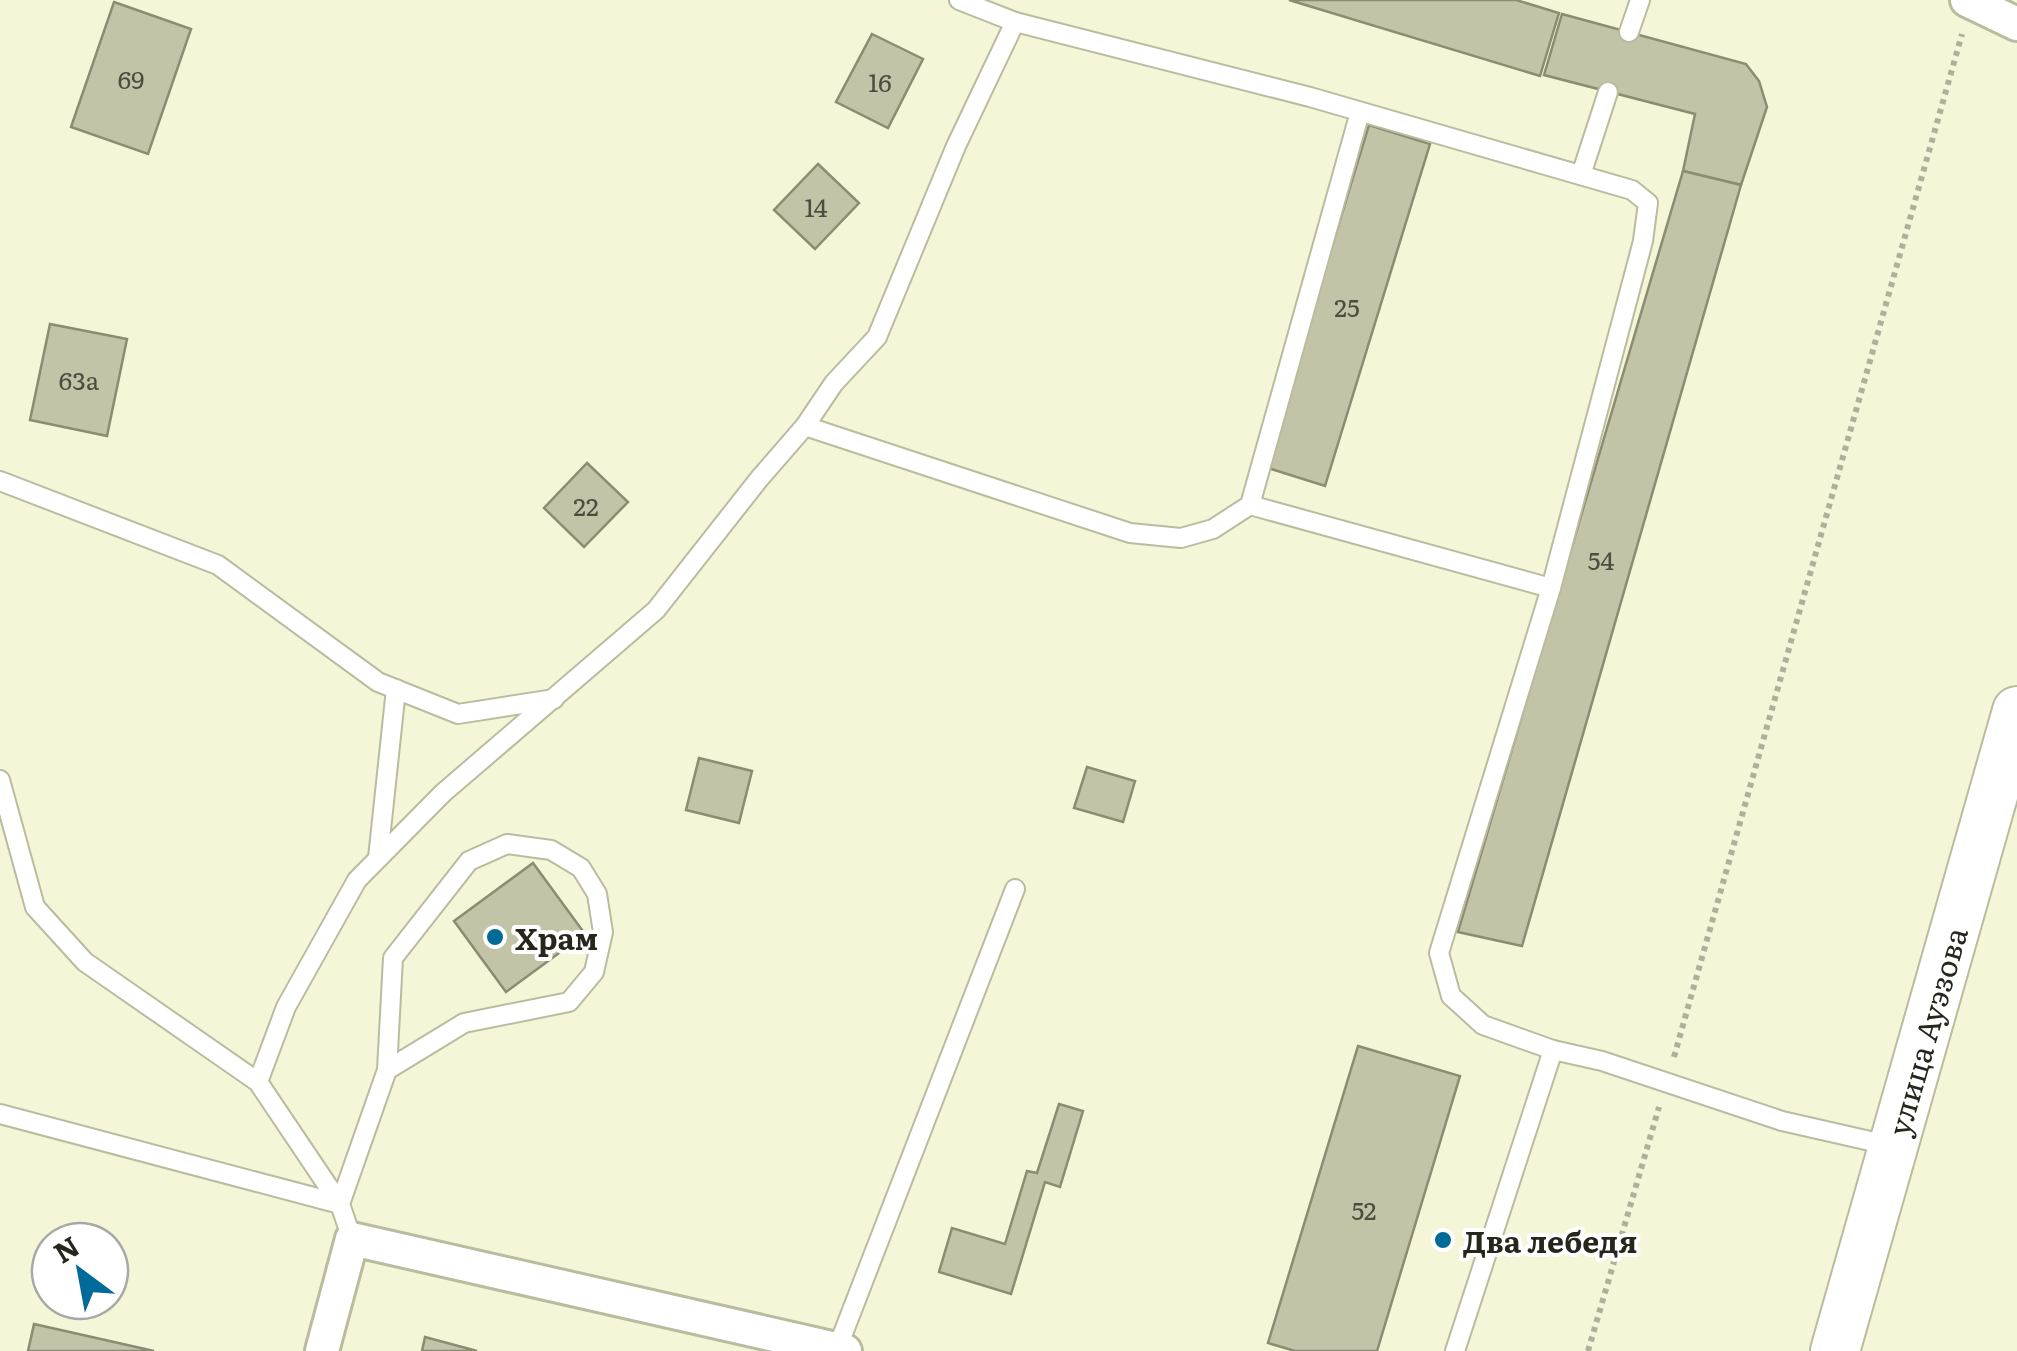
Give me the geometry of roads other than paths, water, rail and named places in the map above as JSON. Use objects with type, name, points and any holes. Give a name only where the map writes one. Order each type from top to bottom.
[{"type":"street","points":[[1969,1],[2017,24]]},
{"type":"street","name":"улица Ауэзова","points":[[1835,1351],[2017,710]]},
{"type":"street","points":[[322,1351],[352,1239],[841,1350]]},
{"type":"lane","points":[[960,0],[1015,22],[1360,112],[1632,190],[1648,203],[1643,241],[1551,588],[1438,953],[1451,996],[1483,1025],[1782,1121],[1893,1146]]},
{"type":"lane","points":[[1628,32],[1640,0]]},
{"type":"lane","points":[[258,1082],[286,1007],[357,880],[443,793],[656,610],[805,426],[834,383],[877,337],[956,146],[1015,22]]},
{"type":"lane","points":[[1581,175],[1608,92]]},
{"type":"lane","points":[[805,426],[1130,533],[1181,538],[1213,529],[1250,505],[1360,112]]},
{"type":"lane","points":[[0,481],[218,565],[378,682],[458,714],[555,699]]},
{"type":"lane","points":[[1250,505],[1551,588]]},
{"type":"lane","points":[[378,858],[396,689]]},
{"type":"lane","points":[[0,780],[35,907],[85,962],[258,1082],[340,1204],[352,1239]]},
{"type":"lane","points":[[340,1204],[387,1070],[393,958],[469,861],[508,844],[552,850],[581,868],[597,894],[603,932],[594,972],[569,1002],[464,1023],[387,1070]]},
{"type":"lane","points":[[841,1350],[1014,888]]},
{"type":"lane","points":[[1455,1351],[1552,1050]]},
{"type":"lane","points":[[0,1114],[340,1204]]},
{"type":"place","name":"Храм","points":[[495,937]]},
{"type":"place","name":"Два лебедя","points":[[1443,1240]]}]
